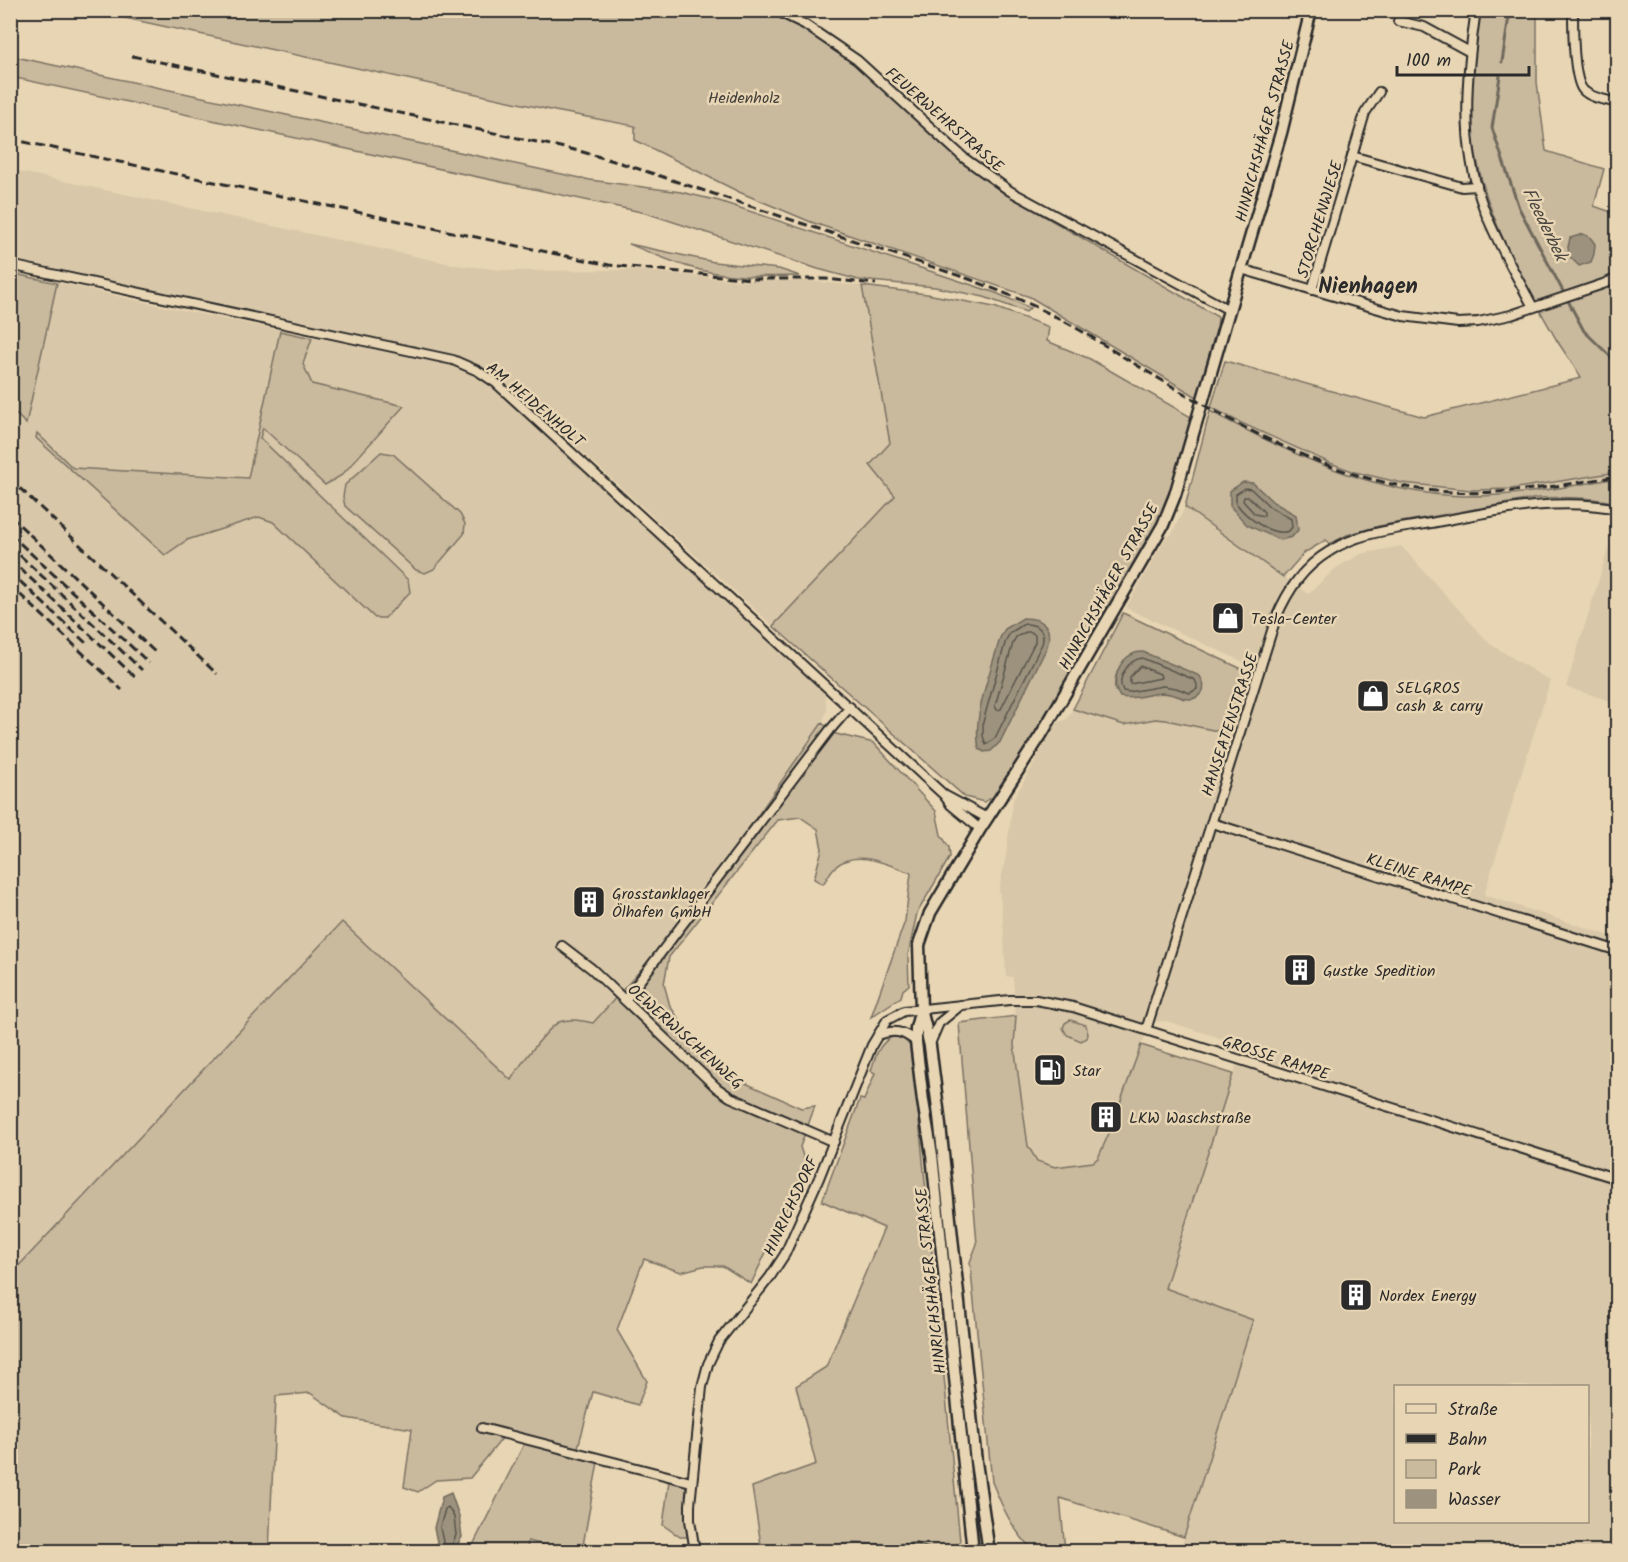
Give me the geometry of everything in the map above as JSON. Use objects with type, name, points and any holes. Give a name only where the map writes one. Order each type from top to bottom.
[{"type":"main road","name":"HINRICHSHÄGER STRASSE","points":[[989,1551],[976,1462],[941,1126],[930,1046],[921,1009],[918,957],[922,933],[930,913],[980,829],[1047,725],[1162,525],[1175,495],[1281,133],[1311,10]]},
{"type":"main road","name":"HINRICHSHÄGER STRASSE","points":[[921,1009],[916,1028],[916,1042],[932,1155],[973,1551]]},
{"type":"street","name":"FEUERWEHRSTRASSE","points":[[775,10],[804,24],[857,60],[964,158],[1010,191],[1229,310]]},
{"type":"street","points":[[1476,10],[1467,86],[1467,122],[1477,186],[1492,229],[1533,307]]},
{"type":"street","points":[[1573,10],[1577,76],[1581,87],[1590,94],[1617,103]]},
{"type":"street","points":[[1398,21],[1424,27],[1470,52]]},
{"type":"street","name":"STORCHENWIESE","points":[[1312,290],[1365,112],[1379,92]]},
{"type":"street","name":"STORCHENWIESE","points":[[1352,156],[1462,187],[1477,186]]},
{"type":"street","name":"AM HEIDENHOLT","points":[[10,266],[453,360],[478,371],[496,383],[850,707],[944,795],[951,805],[980,829]]},
{"type":"street","points":[[1241,269],[1403,316],[1434,321],[1478,322],[1511,315],[1617,278]]},
{"type":"street","name":"HANSEATENSTRASSE","points":[[1146,1030],[1276,618],[1289,590],[1302,573],[1315,561],[1346,541],[1363,536],[1518,507],[1580,504],[1617,509]]},
{"type":"street","points":[[625,999],[830,730],[850,707]]},
{"type":"street","name":"AM HEIDENHOLT","points":[[944,795],[987,818]]},
{"type":"street","name":"KLEINE RAMPE","points":[[1212,823],[1617,951]]},
{"type":"street","name":"OEWERWISCHENWEG","points":[[564,943],[717,1088],[730,1097],[834,1142]]},
{"type":"street","name":"GROSSE RAMPE","points":[[921,1009],[1010,1000],[1051,1002],[1073,1007],[1617,1179]]},
{"type":"street","points":[[930,1046],[939,1023],[962,1004]]},
{"type":"street","name":"HINRICHSDORF","points":[[695,1551],[690,1520],[692,1482],[702,1387],[708,1364],[719,1341],[770,1277],[785,1254],[878,1035],[887,1020],[896,1014],[921,1009]]},
{"type":"street","points":[[878,1035],[898,1031],[916,1042]]},
{"type":"street","points":[[482,1428],[692,1482]]},
{"type":"shaded area","points":[[11,170],[456,265],[511,271],[636,270],[742,281],[807,281],[862,286],[891,444],[896,496],[773,626],[503,380],[482,366],[456,355],[11,259]]},
{"type":"shaded area","points":[[11,272],[162,306],[446,364],[470,374],[494,389],[771,638],[824,690],[827,710],[822,723],[721,868],[647,963],[592,1023],[575,1020],[519,1065],[511,1080],[342,922],[11,1275]]},
{"type":"shaded area","points":[[1206,404],[1304,452],[1402,483],[1471,490],[1511,489],[1617,472],[1617,478],[1509,495],[1462,496],[1420,492],[1353,476],[1302,457],[1226,420],[1205,407]]},
{"type":"shaded area","points":[[1185,507],[1308,594],[1336,568],[1361,554],[1401,546],[1490,644],[1550,681],[1484,895],[1617,938],[1617,1551],[1180,1551],[1253,1320],[1165,1289],[1243,1045],[1166,1021],[1153,1022],[1141,1045],[1098,1158],[1093,1162],[1055,1167],[1037,1161],[1028,1146],[1014,1045],[1016,1022],[1013,977],[1006,976],[999,890],[1013,800],[1057,723],[1067,719],[1073,709],[1124,725],[1155,719],[1227,732],[1248,664],[1126,608],[1165,539],[1172,534]]},
{"type":"shaded area","points":[[1617,526],[1617,703],[1566,687]]},
{"type":"green space","name":"Heidenholz","points":[[93,11],[765,11],[802,28],[853,62],[959,160],[1006,194],[1218,317],[1217,328],[1197,397],[1030,297],[811,222],[739,192],[635,140],[635,126],[555,111]]},
{"type":"green space","points":[[1479,11],[1537,11],[1537,82],[1546,151],[1604,169],[1594,206],[1617,214],[1617,472],[1511,489],[1471,490],[1402,483],[1355,472],[1330,463],[1211,407],[1225,361],[1424,417],[1581,378],[1526,285],[1488,202],[1474,142],[1471,111],[1473,61]]},
{"type":"green space","points":[[11,56],[590,180],[681,192],[719,201],[996,293],[1030,308],[1026,312],[984,297],[935,287],[859,280],[818,269],[646,213],[11,77]]},
{"type":"green space","points":[[629,244],[714,262],[779,269],[800,276],[730,275],[703,271],[681,265]]},
{"type":"green space","points":[[10,273],[57,283],[26,424],[11,409]]},
{"type":"green space","points":[[862,286],[927,294],[994,307],[1049,327],[1047,341],[1090,359],[1191,417],[1170,492],[1157,525],[1037,733],[997,795],[984,802],[965,797],[773,626],[895,496],[870,465],[890,443]]},
{"type":"green space","points":[[280,331],[312,338],[303,364],[312,384],[404,406],[342,475],[325,485],[263,428],[260,438],[408,580],[410,592],[385,618],[375,618],[273,522],[259,517],[187,540],[165,555],[36,438],[37,433],[73,468],[248,478]]},
{"type":"green space","points":[[1210,411],[1301,456],[1396,488],[1429,493],[1483,496],[1541,491],[1617,478],[1617,503],[1578,498],[1538,498],[1379,526],[1347,535],[1330,544],[1326,540],[1304,553],[1283,577],[1185,507]]},
{"type":"green space","points":[[381,452],[393,454],[460,514],[465,524],[464,534],[434,569],[425,573],[416,570],[345,506],[343,497],[345,485]]},
{"type":"green space","points":[[1123,613],[1246,671],[1227,733],[1155,719],[1124,725],[1073,709]],"holes":[[[1133,654],[1184,699],[1175,694],[1115,691],[1116,675],[1124,661]]]},
{"type":"green space","points":[[822,723],[836,734],[874,743],[936,811],[941,835],[949,847],[950,857],[917,913],[908,955],[909,985],[903,990],[901,997],[871,1017],[905,921],[911,873],[883,862],[862,858],[852,859],[834,868],[823,884],[814,879],[822,849],[818,829],[800,817],[778,820],[669,957],[664,984],[670,1006],[707,1054],[732,1077],[801,1108],[815,1106],[800,1147],[804,1159],[804,1172],[751,1284],[723,1266],[703,1266],[681,1272],[644,1259],[617,1330],[647,1381],[638,1405],[593,1392],[577,1451],[598,1462],[582,1551],[568,1551],[528,1541],[527,1551],[470,1551],[525,1442],[504,1436],[470,1478],[436,1480],[418,1492],[404,1487],[412,1429],[346,1418],[310,1393],[276,1396],[269,1551],[11,1551],[10,1275],[342,922],[511,1080],[554,1025],[567,1020],[593,1023],[647,963],[721,868]]},
{"type":"green space","points":[[1016,1016],[1014,1045],[1028,1146],[1037,1161],[1055,1167],[1093,1162],[1098,1158],[1141,1045],[1233,1074],[1165,1288],[1253,1320],[1184,1537],[1060,1498],[1065,1551],[1034,1551],[1009,1519],[992,1482],[970,1262],[977,1244],[959,1023]]},
{"type":"green space","points":[[1070,1020],[1086,1025],[1087,1038],[1081,1041],[1067,1035],[1063,1028]]},
{"type":"green space","points":[[892,1037],[903,1040],[912,1048],[961,1551],[935,1551],[916,1543],[892,1545],[853,1543],[762,1551],[752,1487],[816,1464],[796,1386],[826,1367],[884,1228],[822,1201],[860,1099],[864,1100],[875,1073],[871,1071],[876,1056],[884,1043]]},
{"type":"green space","points":[[669,1481],[686,1486],[687,1537],[680,1537],[663,1525]]},
{"type":"water","points":[[1583,234],[1590,237],[1595,244],[1594,254],[1591,262],[1579,266],[1569,256],[1568,247],[1570,238]]},
{"type":"water","points":[[1243,482],[1253,483],[1273,502],[1296,515],[1298,530],[1292,537],[1280,540],[1247,525],[1230,506],[1230,491]]},
{"type":"water","points":[[1023,618],[1030,618],[1045,625],[1049,634],[1047,647],[1000,742],[991,751],[984,752],[979,749],[978,722],[988,679],[1000,638],[1005,629]]},
{"type":"water","points":[[1143,652],[1200,676],[1204,685],[1203,691],[1193,699],[1167,693],[1120,697],[1117,692],[1116,679],[1123,661],[1135,653]]},
{"type":"water","points":[[451,1493],[459,1516],[462,1537],[455,1549],[433,1551],[438,1546],[434,1528],[442,1497]]},
{"type":"water","points":[[916,1543],[935,1551],[886,1551],[892,1545]]},
{"type":"waterway","name":"Fleederbek","points":[[1502,62],[1510,10]]},
{"type":"waterway","name":"Fleederbek","points":[[1500,76],[1492,128],[1519,208],[1584,331],[1613,359],[1618,367]]},
{"type":"railway","points":[[132,56],[579,151],[969,279],[1057,317],[1242,426],[1280,445],[1356,475],[1396,485],[1437,491],[1483,493],[1528,490],[1618,476]]},
{"type":"railway","points":[[10,139],[609,265],[751,279],[825,279],[876,284]]},
{"type":"railway","points":[[10,479],[217,674]]},
{"type":"railway","points":[[10,516],[157,654]]},
{"type":"railway","points":[[10,534],[149,663]]},
{"type":"railway","points":[[10,546],[142,670]]},
{"type":"railway","points":[[10,559],[135,677]]},
{"type":"railway","points":[[10,572],[86,643]]},
{"type":"railway","points":[[10,585],[122,690]]},
{"type":"place","name":"Tesla-Center","points":[[1228,618]]},
{"type":"place","name":"SELGROS cash & carry","points":[[1373,696]]},
{"type":"place","name":"Grosstanklager Ölhafen GmbH","points":[[589,902]]},
{"type":"place","name":"Gustke Spedition","points":[[1300,970]]},
{"type":"place","name":"Star","points":[[1050,1070]]},
{"type":"place","name":"LKW Waschstraße","points":[[1106,1117]]},
{"type":"place","name":"Nordex Energy","points":[[1356,1295]]},
{"type":"district","name":"Nienhagen","points":[[1368,285]]}]
